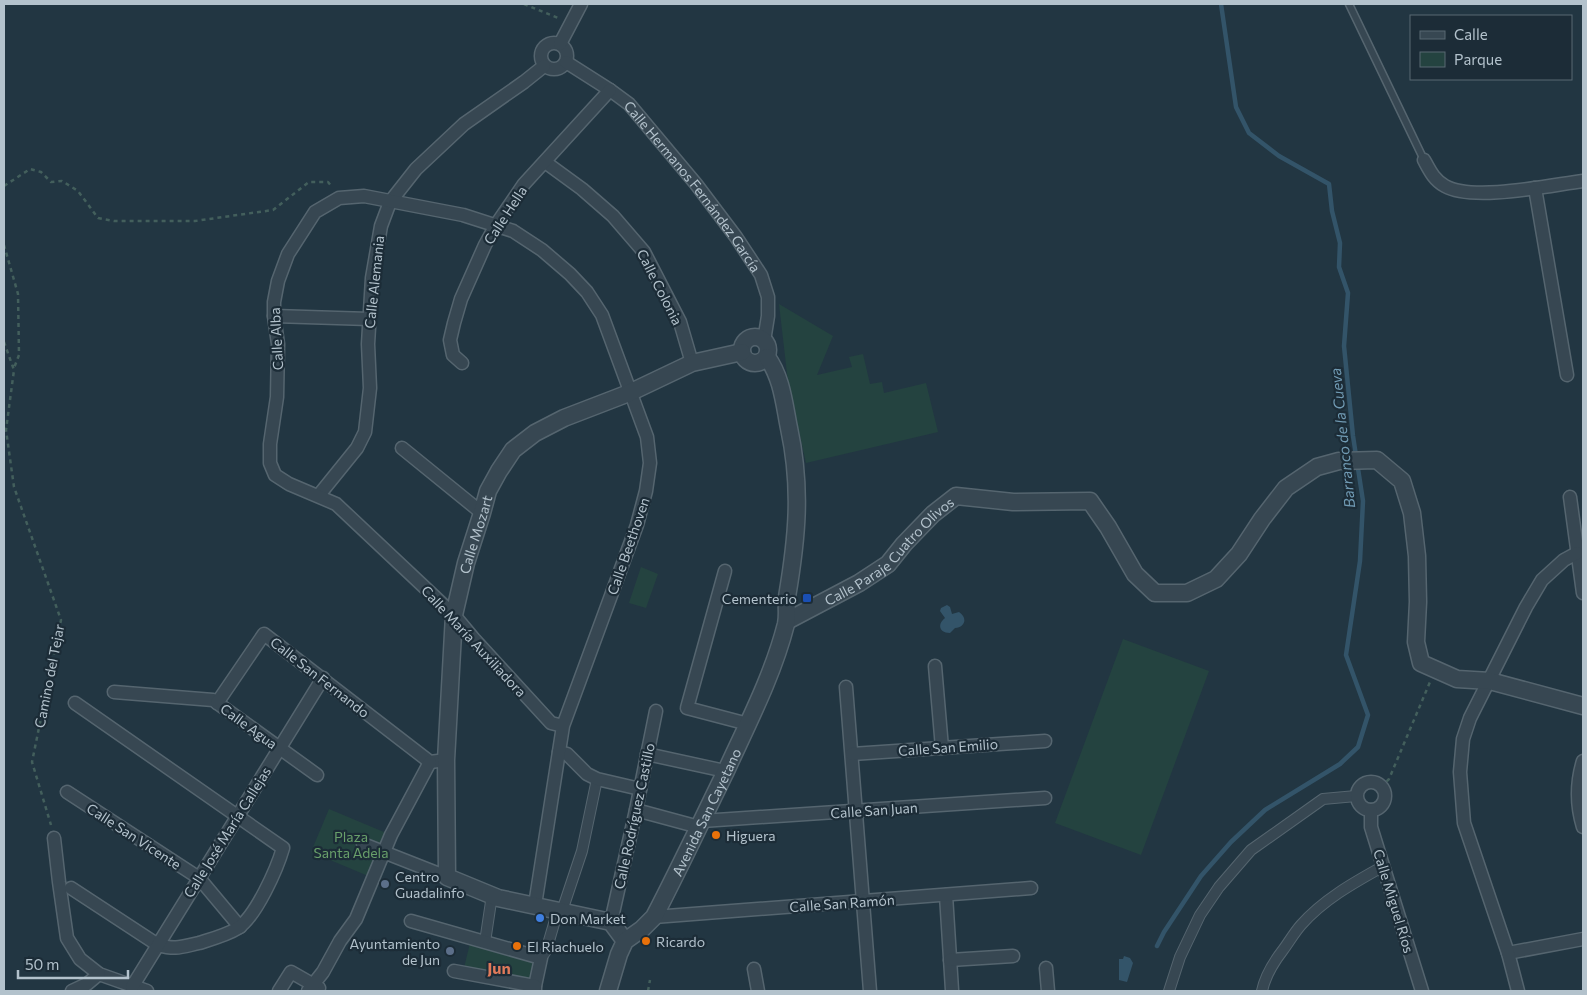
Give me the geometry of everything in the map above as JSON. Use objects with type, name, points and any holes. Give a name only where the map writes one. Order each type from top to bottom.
[{"type":"street","points":[[560,44],[582,4]]},
{"type":"street","points":[[548,44],[560,44],[566,50],[566,62],[556,70],[544,66],[540,58],[542,50],[548,44]]},
{"type":"street","name":"Calle Hermanos Fernández García","points":[[566,62],[629,104],[696,184],[750,256],[761,275],[768,296],[766,349]]},
{"type":"street","name":"Calle Alemania","points":[[319,496],[356,448],[365,432],[370,388],[368,344],[372,278],[381,226],[390,202],[416,169],[464,124],[544,66]]},
{"type":"street","name":"Calle Hella","points":[[462,363],[453,354],[450,340],[460,299],[485,245],[496,225],[524,184],[610,90]]},
{"type":"street","points":[[1424,160],[1432,176],[1446,187],[1472,193],[1534,188],[1583,181]]},
{"type":"street","name":"Calle Colonia","points":[[545,162],[582,189],[613,216],[644,252],[680,322],[692,363]]},
{"type":"street","points":[[1534,188],[1568,375]]},
{"type":"street","name":"Calle Alba","points":[[319,496],[288,484],[275,475],[270,463],[270,444],[277,397],[278,344],[274,302],[278,281],[288,254],[314,212],[339,198],[364,196],[390,202]]},
{"type":"street","name":"Calle Beethoven","points":[[390,202],[463,215],[496,225],[513,231],[542,250],[587,292],[602,315],[629,393],[647,437],[650,463],[646,491],[637,526],[563,726],[535,906]]},
{"type":"street","points":[[274,316],[369,319]]},
{"type":"street","points":[[766,349],[779,380],[797,472],[798,513],[794,559],[786,603],[787,621]]},
{"type":"street","name":"Calle Mozart","points":[[447,877],[438,761],[454,615],[466,563],[488,492],[499,471],[513,450],[535,433],[564,418],[629,393],[692,363],[742,352],[746,360],[753,364],[762,362],[766,349]]},
{"type":"street","points":[[402,448],[482,513]]},
{"type":"street","name":"Calle Paraje Cuatro Olivos","points":[[787,621],[859,583],[888,564],[932,514],[956,496],[1012,502],[1090,501],[1108,527],[1135,574],[1148,587],[1155,593],[1187,593],[1216,579],[1238,554],[1286,488],[1317,467],[1339,461],[1377,460],[1402,481],[1412,513],[1417,556],[1418,602],[1416,642],[1421,663],[1436,669]]},
{"type":"street","name":"Calle María Auxiliadora","points":[[319,496],[336,504],[454,615],[551,723],[563,726]]},
{"type":"street","points":[[1570,497],[1583,593]]},
{"type":"street","points":[[1518,991],[1508,953],[1464,823],[1460,772],[1463,739],[1470,718],[1542,580],[1564,560],[1577,553]]},
{"type":"street","points":[[725,571],[687,708],[748,724]]},
{"type":"street","name":"Avenida San Cayetano","points":[[625,941],[642,929],[654,917],[701,824],[748,724],[775,660],[787,621]]},
{"type":"street","name":"Calle San Fernando","points":[[217,703],[264,634],[438,761]]},
{"type":"street","points":[[935,666],[942,748]]},
{"type":"street","points":[[1436,669],[1457,679],[1490,681],[1583,706]]},
{"type":"street","name":"Calle José María Callejas","points":[[132,987],[323,678]]},
{"type":"street","points":[[846,687],[870,991]]},
{"type":"street","name":"Calle Agua","points":[[114,692],[213,700],[317,775]]},
{"type":"street","points":[[71,888],[158,945],[172,949],[202,942],[240,927],[267,889],[278,865],[283,848],[75,703]]},
{"type":"street","name":"Calle Rodríguez Castillo","points":[[611,922],[656,711]]},
{"type":"street","name":"Calle San Emilio","points":[[852,754],[1045,741]]},
{"type":"street","points":[[559,752],[567,754],[587,774],[597,779],[640,789]]},
{"type":"street","points":[[647,754],[725,772]]},
{"type":"street","points":[[279,991],[291,972],[313,989],[340,941],[356,919],[391,835],[438,761]]},
{"type":"street","points":[[1583,761],[1577,793],[1578,809],[1583,827]]},
{"type":"street","points":[[454,971],[535,989],[541,958],[546,952],[582,851],[597,779]]},
{"type":"street","points":[[1368,782],[1381,787],[1385,796],[1379,808],[1366,810],[1359,804],[1356,796],[1360,787],[1368,782]]},
{"type":"street","name":"Calle San Vicente","points":[[67,792],[199,878],[240,927]]},
{"type":"street","points":[[1169,991],[1180,957],[1200,915],[1219,887],[1251,850],[1322,799],[1356,796]]},
{"type":"street","name":"Calle San Juan","points":[[636,810],[701,824],[1045,798]]},
{"type":"street","name":"Calle Miguel Ríos","points":[[1371,810],[1371,827],[1382,867],[1422,991]]},
{"type":"street","points":[[54,838],[67,938],[80,959],[99,974],[147,991]]},
{"type":"street","points":[[363,844],[492,895],[611,922],[625,941],[608,991]]},
{"type":"street","points":[[1262,991],[1264,980],[1276,960],[1306,920],[1318,908],[1342,890],[1382,867]]},
{"type":"street","name":"Calle San Ramón","points":[[654,917],[1031,888]]},
{"type":"street","points":[[484,942],[492,895]]},
{"type":"street","points":[[946,895],[952,990]]},
{"type":"street","points":[[411,921],[541,958]]},
{"type":"street","points":[[1508,953],[1583,939]]},
{"type":"street","points":[[950,960],[1013,956]]},
{"type":"street","points":[[1046,968],[1048,991]]},
{"type":"street","points":[[754,969],[758,991]]},
{"type":"street","points":[[72,991],[87,984],[99,974]]},
{"type":"lane","points":[[1349,4],[1424,160]]},
{"type":"path","points":[[524,4],[556,17],[570,26]]},
{"type":"path","points":[[4,186],[30,169],[41,172],[51,182],[62,181],[78,191],[98,218],[114,221],[194,221],[273,210],[309,182],[328,182],[339,198]]},
{"type":"path","points":[[4,245],[18,294],[19,355],[14,370]]},
{"type":"path","name":"Camino del Tejar","points":[[4,342],[14,370],[6,430],[14,487],[61,620],[32,762],[54,838]]},
{"type":"path","points":[[1381,787],[1389,778],[1436,669]]},
{"type":"path","points":[[648,991],[650,980]]},
{"type":"green space","points":[[779,304],[833,336],[817,375],[852,367],[849,357],[863,354],[870,384],[882,382],[884,393],[926,383],[938,432],[806,463],[788,382]]},
{"type":"green space","points":[[641,567],[658,574],[646,608],[629,603]]},
{"type":"green space","points":[[1123,639],[1209,671],[1141,855],[1055,823]]},
{"type":"green space","name":"Plaza Santa Adela","points":[[329,809],[391,835],[373,878],[311,852]]},
{"type":"green space","points":[[470,943],[537,958],[532,983],[464,968]]},
{"type":"water","points":[[947,605],[950,607],[952,614],[959,612],[964,617],[963,624],[950,633],[943,632],[940,628],[942,620],[945,618],[940,611],[941,608]]},
{"type":"water","points":[[1124,956],[1130,958],[1133,963],[1127,982],[1119,980],[1119,959],[1123,959]]},
{"type":"waterway","name":"Barranco de la Cueva","points":[[1157,946],[1164,932],[1201,876],[1231,842],[1265,810],[1340,764],[1358,747],[1368,715],[1346,655],[1360,561],[1363,501],[1353,436],[1344,346],[1348,293],[1339,267],[1340,243],[1332,211],[1329,184],[1279,156],[1249,133],[1236,107],[1221,4]]},
{"type":"place","name":"Cementerio","points":[[807,598]]},
{"type":"place","name":"Higuera","points":[[716,835]]},
{"type":"place","name":"Centro Guadalinfo","points":[[385,884]]},
{"type":"place","name":"Don Market","points":[[540,918]]},
{"type":"place","name":"Ricardo","points":[[646,941]]},
{"type":"place","name":"El Riachuelo","points":[[517,946]]},
{"type":"place","name":"Ayuntamiento de Jun","points":[[450,951]]},
{"type":"district","name":"Jun","points":[[499,967]]}]
